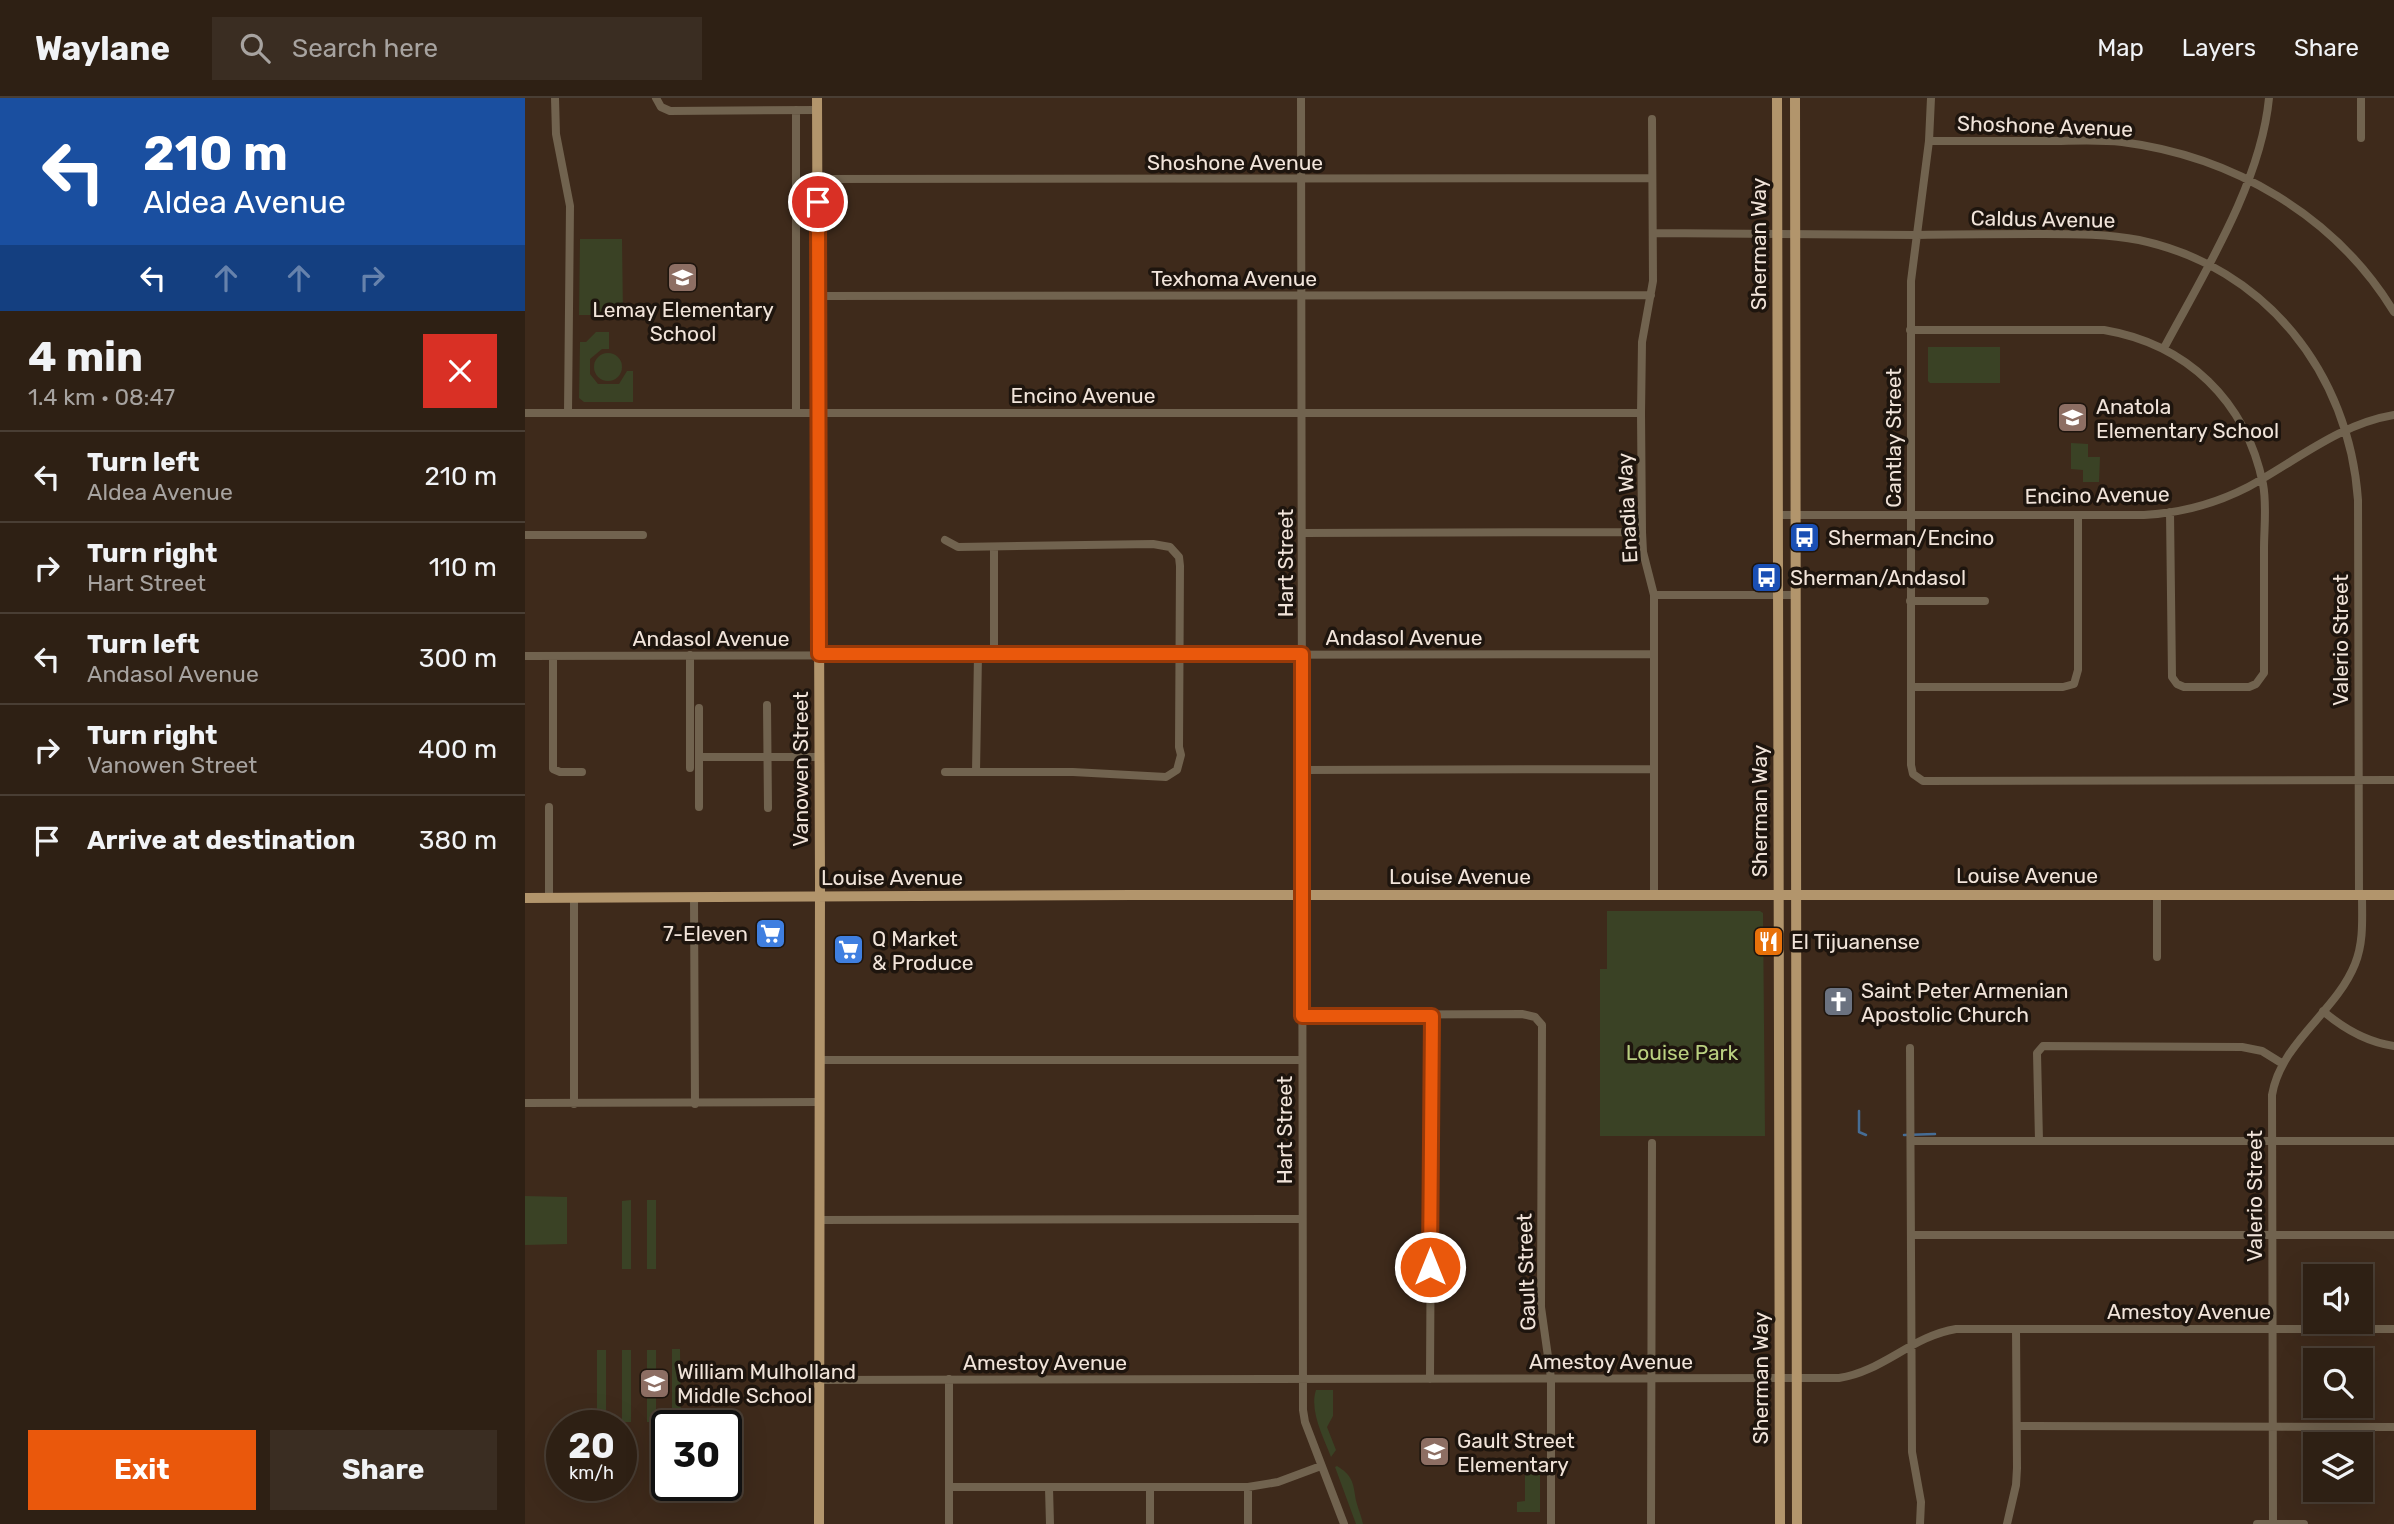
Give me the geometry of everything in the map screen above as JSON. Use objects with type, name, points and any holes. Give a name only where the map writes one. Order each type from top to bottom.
[{"type":"main road","name":"Vanowen Street","points":[[817,98],[819,1524]]},
{"type":"main road","name":"Sherman Way","points":[[1777,98],[1780,1524]]},
{"type":"main road","name":"Sherman Way","points":[[1795,98],[1797,1524]]},
{"type":"main road","name":"Louise Avenue","points":[[525,898],[2394,895]]},
{"type":"street","points":[[555,98],[556,134],[570,206],[568,413]]},
{"type":"street","points":[[656,98],[661,107],[670,111],[817,110]]},
{"type":"street","name":"Hart Street","points":[[1301,98],[1303,1416],[1344,1524]]},
{"type":"street","name":"Cantlay Street","points":[[1931,98],[1929,141],[1911,281],[1911,765],[1916,777],[1923,781],[2358,780]]},
{"type":"street","points":[[2164,348],[2249,179],[2260,147],[2269,98]]},
{"type":"street","points":[[2361,98],[2361,138]]},
{"type":"street","points":[[796,110],[796,413]]},
{"type":"street","name":"Enadia Way","points":[[1652,119],[1653,281],[1642,342],[1641,413],[1643,552],[1654,595],[1654,895]]},
{"type":"street","name":"Shoshone Avenue","points":[[1929,141],[2121,142],[2180,153],[2249,179],[2307,216],[2359,266],[2394,312]]},
{"type":"street","name":"Shoshone Avenue","points":[[818,179],[1652,178]]},
{"type":"street","name":"Caldus Avenue","points":[[1653,233],[2087,234],[2117,236],[2153,244],[2207,265],[2263,302],[2297,338],[2325,380],[2346,429]]},
{"type":"street","name":"Texhoma Avenue","points":[[818,296],[1651,295]]},
{"type":"street","points":[[1910,330],[2104,330],[2126,334],[2164,348],[2208,380],[2229,405],[2250,444],[2261,478],[2264,501],[2264,673],[2258,683],[2249,687],[2184,687],[2177,684],[2172,677],[2170,512]]},
{"type":"street","name":"Encino Avenue","points":[[525,413],[1641,413]]},
{"type":"street","name":"Encino Avenue","points":[[1778,515],[2078,515],[2170,512],[2213,502],[2346,429],[2394,415]]},
{"type":"street","name":"Valerio Street","points":[[2273,1523],[2272,1095],[2283,1064],[2344,984],[2357,959],[2361,938],[2358,500],[2354,463],[2346,429]]},
{"type":"street","points":[[1911,687],[2066,687],[2074,684],[2078,670],[2078,515]]},
{"type":"street","points":[[1302,533],[1642,532]]},
{"type":"street","points":[[525,535],[643,534]]},
{"type":"street","points":[[945,540],[958,547],[1162,544],[1176,552],[1180,566],[1181,755],[1177,770],[1172,775],[1158,778],[1073,772],[945,772]]},
{"type":"street","points":[[994,547],[994,655]]},
{"type":"street","points":[[1654,595],[1795,595]]},
{"type":"street","points":[[1910,601],[1985,601]]},
{"type":"street","name":"Andasol Avenue","points":[[525,656],[1653,654]]},
{"type":"street","points":[[690,655],[690,768]]},
{"type":"street","points":[[976,772],[978,655]]},
{"type":"street","points":[[553,656],[553,766],[555,770],[582,772]]},
{"type":"street","points":[[767,705],[768,808]]},
{"type":"street","points":[[699,708],[699,807]]},
{"type":"street","points":[[699,757],[819,757]]},
{"type":"street","points":[[1302,770],[1654,769]]},
{"type":"street","points":[[2358,780],[2394,780]]},
{"type":"street","points":[[549,807],[549,898]]},
{"type":"street","points":[[2157,895],[2157,957]]},
{"type":"street","points":[[574,898],[574,1104]]},
{"type":"street","points":[[694,898],[695,1104]]},
{"type":"street","points":[[2323,1011],[2360,1037],[2394,1046]]},
{"type":"street","name":"Gault Street","points":[[1432,1016],[1523,1014],[1539,1020],[1542,1025],[1541,1307],[1551,1378],[1551,1524]]},
{"type":"street","points":[[1302,1016],[1432,1016],[1430,1378]]},
{"type":"street","points":[[2039,1141],[2037,1053],[2040,1047],[2046,1045],[2242,1047],[2262,1051],[2283,1064]]},
{"type":"street","points":[[1910,1048],[1912,1452],[1921,1502],[1920,1524]]},
{"type":"street","points":[[819,1060],[1301,1059]]},
{"type":"street","points":[[525,1103],[819,1102]]},
{"type":"street","points":[[1911,1141],[2394,1141]]},
{"type":"street","points":[[1651,1524],[1652,1143]]},
{"type":"street","points":[[819,1220],[1302,1219]]},
{"type":"street","points":[[1911,1235],[2394,1235]]},
{"type":"street","name":"Amestoy Avenue","points":[[818,1380],[1796,1378],[1848,1376],[1877,1366],[1928,1336],[1956,1329],[2394,1329]]},
{"type":"street","points":[[2007,1524],[2016,1485],[2016,1329]]},
{"type":"street","points":[[949,1379],[949,1524]]},
{"type":"street","points":[[2017,1426],[2394,1427]]},
{"type":"street","points":[[949,1488],[1248,1488],[1278,1482],[1321,1466]]},
{"type":"street","points":[[1150,1487],[1150,1524]]},
{"type":"street","points":[[1049,1488],[1050,1524]]},
{"type":"street","points":[[1248,1488],[1248,1524]]},
{"type":"street","points":[[2257,1524],[2304,1524]]},
{"type":"green space","points":[[580,239],[622,239],[623,315],[579,315]]},
{"type":"green space","points":[[596,332],[609,332],[609,349],[602,349],[590,359],[590,374],[598,384],[619,384],[627,371],[633,371],[633,402],[584,402],[579,398],[580,342],[586,342]]},
{"type":"green space","points":[[1928,347],[2000,347],[2000,383],[1930,383]]},
{"type":"green space","points":[[608,353],[618,357],[622,367],[618,377],[608,381],[598,377],[594,367],[598,357]]},
{"type":"green space","points":[[2071,443],[2088,444],[2088,457],[2100,457],[2099,482],[2083,482],[2083,470],[2071,469]]},
{"type":"green space","name":"Louise Park","points":[[1607,911],[1763,913],[1765,1136],[1600,1136],[1600,969],[1607,969]]},
{"type":"green space","points":[[525,1196],[567,1197],[567,1244],[525,1245]]},
{"type":"green space","points":[[631,1200],[631,1269],[622,1269],[622,1201]]},
{"type":"green space","points":[[647,1200],[656,1200],[656,1269],[647,1269]]},
{"type":"green space","points":[[672,1349],[680,1349],[681,1410],[672,1410]]},
{"type":"green space","points":[[597,1350],[606,1350],[606,1410],[597,1410]]},
{"type":"green space","points":[[622,1350],[631,1350],[631,1410],[622,1410]]},
{"type":"green space","points":[[647,1350],[656,1350],[656,1410],[651,1410],[651,1422],[647,1422]]},
{"type":"green space","points":[[1316,1390],[1333,1390],[1333,1416],[1327,1427],[1336,1450],[1331,1457],[1314,1407]]},
{"type":"green space","points":[[1335,1467],[1352,1481],[1363,1524],[1356,1524]]},
{"type":"green space","points":[[1540,1471],[1540,1512],[1517,1512],[1517,1502],[1525,1501],[1525,1473]]},
{"type":"waterway","points":[[1859,1111],[1859,1132],[1866,1135]]},
{"type":"waterway","points":[[1904,1135],[1935,1134]]},
{"type":"place","name":"Lemay Elementary School","points":[[683,277]]},
{"type":"place","name":"Anatola Elementary School","points":[[2073,418]]},
{"type":"place","name":"Sherman/Encino","points":[[1805,537]]},
{"type":"place","name":"Sherman/Andasol","points":[[1767,577]]},
{"type":"place","name":"7-Eleven","points":[[771,933]]},
{"type":"place","name":"El Tijuanense","points":[[1768,941]]},
{"type":"place","name":"Q Market & Produce","points":[[849,950]]},
{"type":"place","name":"Saint Peter Armenian Apostolic Church","points":[[1838,1002]]},
{"type":"place","name":"William Mulholland Middle School","points":[[654,1383]]},
{"type":"place","name":"Gault Street Elementary","points":[[1434,1452]]},
{"type":"route","points":[[818,202],[819,654],[1302,654],[1302,1016],[1432,1016],[1430,1267]]}]
